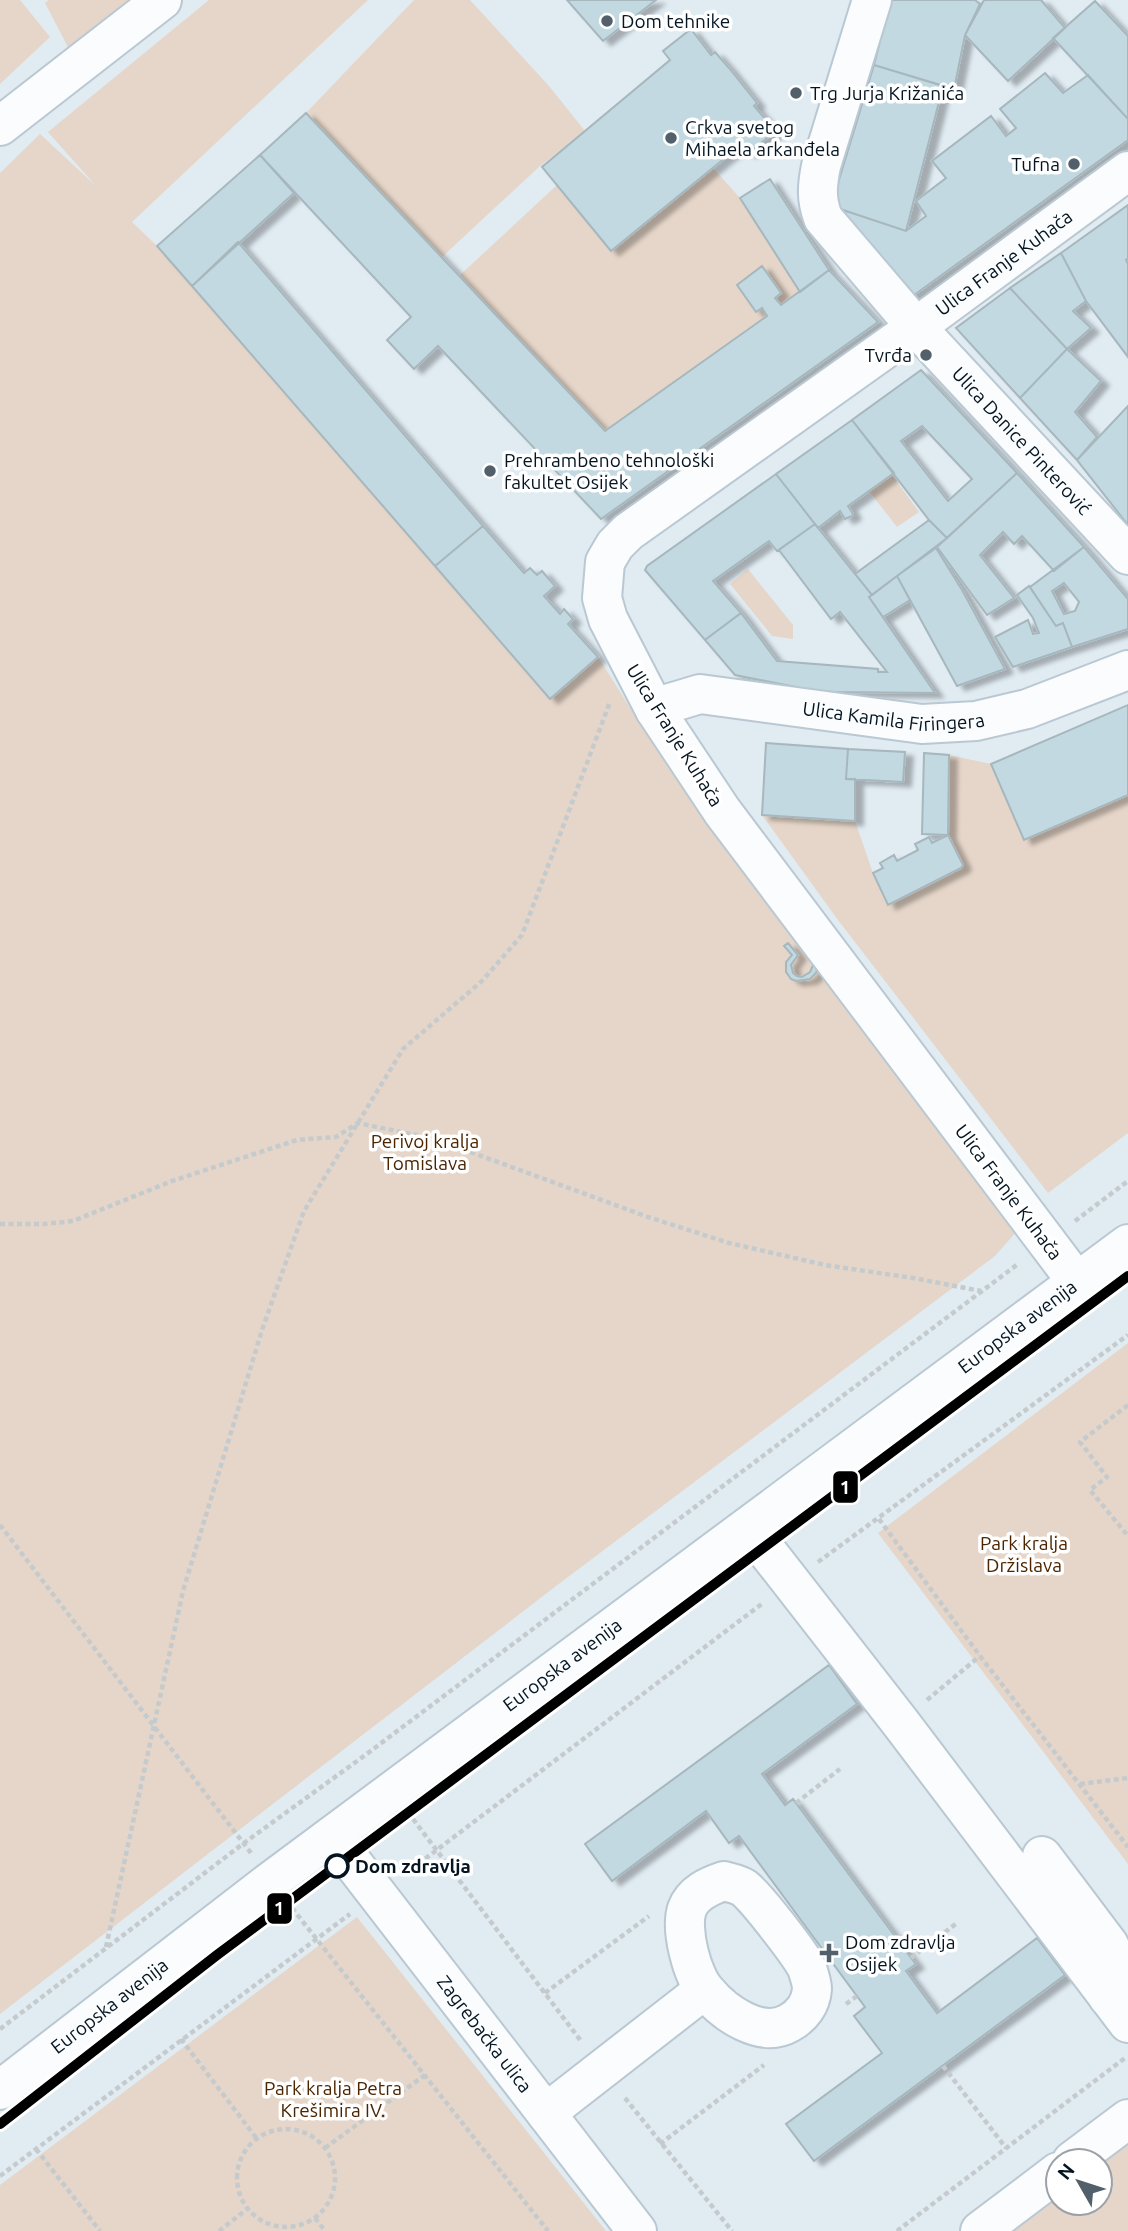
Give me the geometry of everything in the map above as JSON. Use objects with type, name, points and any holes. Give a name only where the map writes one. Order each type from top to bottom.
[{"type":"street","points":[[0,126],[162,0]]},
{"type":"street","points":[[873,0],[821,166],[817,203],[824,218],[916,327]]},
{"type":"street","name":"Ulica Franje Kuhača","points":[[1077,1282],[722,811],[655,710],[608,619],[602,597],[605,562],[615,545],[628,532],[916,327],[1128,171]]},
{"type":"street","name":"Ulica Danice Pinterović","points":[[916,327],[1128,555]]},
{"type":"street","name":"Ulica Kamila Firingera","points":[[655,710],[700,694],[922,724],[976,721],[1027,709],[1128,670]]},
{"type":"street","name":"Europska avenija","points":[[0,2090],[332,1836],[1128,1244]]},
{"type":"street","points":[[748,1527],[900,1721],[1118,2010]]},
{"type":"street","name":"Zagrebačka ulica","points":[[332,1836],[637,2231]]},
{"type":"street","points":[[1042,1856],[1110,1945],[1120,1968],[1118,2010]]},
{"type":"street","points":[[546,2113],[704,1990]]},
{"type":"street","points":[[1091,2147],[1128,2119]]},
{"type":"street","points":[[980,2231],[1044,2183]]},
{"type":"path","points":[[106,1947],[183,1591],[262,1330],[304,1211],[402,1049],[482,981],[522,935],[628,660]]},
{"type":"path","points":[[0,1224],[73,1221],[172,1181],[284,1144],[297,1140],[336,1137],[358,1123],[435,1139],[648,1217],[729,1243],[825,1265],[981,1291]]},
{"type":"path","points":[[0,2029],[1128,1181]]},
{"type":"path","points":[[0,2176],[316,1938],[378,1895],[790,1582],[1128,1335]]},
{"type":"path","points":[[1128,1405],[1080,1442],[1107,1476],[1090,1490],[1128,1536]]},
{"type":"path","points":[[879,1519],[980,1656],[1128,1847]]},
{"type":"path","points":[[900,1721],[980,1656]]},
{"type":"path","points":[[364,1756],[660,2144],[732,2231]]},
{"type":"path","points":[[796,1803],[840,1769]]},
{"type":"path","points":[[1079,1784],[1128,1778]]},
{"type":"path","points":[[545,1993],[645,1919]]},
{"type":"path","points":[[911,1958],[957,1923]]},
{"type":"path","points":[[181,2039],[257,2139]]},
{"type":"path","points":[[897,2231],[1128,2056]]},
{"type":"path","points":[[943,2066],[1006,2148]]},
{"type":"path","points":[[660,2144],[758,2070]]},
{"type":"path","points":[[326,2148],[425,2076]]},
{"type":"path","points":[[285,2129],[307,2135],[326,2148],[335,2177],[333,2193],[326,2207],[315,2218],[302,2225],[287,2228],[272,2226],[247,2209],[237,2180],[239,2164],[246,2150],[257,2139],[270,2132],[285,2129]]},
{"type":"path","points":[[36,2149],[100,2231]]},
{"type":"path","points":[[219,2231],[247,2209]]},
{"type":"path","points":[[315,2218],[325,2231]]},
{"type":"green space","points":[[0,0],[20,0],[50,37],[0,84]]},
{"type":"green space","points":[[49,0],[139,0],[71,53],[45,3]]},
{"type":"green space","name":"Perivoj kralja Tomislava","points":[[209,0],[368,0],[132,222],[157,246],[550,699],[598,657],[671,772],[1017,1231],[995,1256],[556,1586],[0,2014],[0,173],[40,134],[96,186],[48,132]]},
{"type":"green space","points":[[414,0],[470,0],[549,86],[585,131],[540,166],[442,257],[306,113]]},
{"type":"green space","points":[[713,168],[740,198],[800,292],[781,305],[775,298],[781,293],[762,267],[737,285],[756,311],[762,308],[767,316],[605,431],[459,276],[557,185],[612,251]]},
{"type":"green space","points":[[892,475],[919,512],[897,527],[869,491]]},
{"type":"green space","points":[[748,569],[793,625],[793,639],[772,636],[730,584]]},
{"type":"green space","points":[[949,755],[991,764],[1024,840],[1128,795],[1128,1133],[1048,1193],[838,920],[762,815],[855,821],[873,873],[888,905],[963,865],[948,835]]},
{"type":"green space","name":"Park kralja Držislava","points":[[1128,1343],[1128,1864],[878,1533]]},
{"type":"green space","name":"Park kralja Petra Krešimira IV.","points":[[357,1917],[606,2231],[0,2231],[0,2185]]},
{"type":"green space","points":[[1128,2139],[1128,2231],[1007,2231],[1044,2203],[1044,2217],[1114,2217],[1114,2150]]},
{"type":"building","name":"Dom tehnike","points":[[567,0],[656,0],[603,41]]},
{"type":"building","points":[[890,0],[975,0],[980,4],[965,35],[954,89],[874,65]]},
{"type":"building","points":[[984,0],[1041,0],[1065,28],[1008,81],[965,35]]},
{"type":"building","points":[[1095,1],[1128,36],[1128,119],[1053,38]]},
{"type":"building","name":"Crkva svetog Mihaela arkanđela","points":[[691,29],[711,55],[715,52],[729,68],[757,103],[754,106],[776,131],[748,153],[741,145],[611,251],[542,167],[670,60],[663,51]]},
{"type":"building","points":[[874,65],[943,86],[906,231],[831,206]]},
{"type":"building","points":[[1045,73],[1063,93],[1088,75],[1128,119],[1128,140],[910,298],[831,206],[906,231],[926,216],[916,201],[946,178],[932,161],[991,116],[1006,136],[1016,128],[1000,109]]},
{"type":"building","points":[[306,113],[605,431],[767,316],[762,308],[756,312],[737,285],[762,266],[781,293],[775,298],[781,305],[829,270],[878,322],[601,519],[438,346],[414,369],[387,340],[411,317],[260,155]]},
{"type":"building","points":[[260,155],[294,193],[192,286],[157,246]]},
{"type":"building","points":[[770,179],[829,270],[800,292],[740,198]]},
{"type":"building","points":[[1128,205],[1128,357],[1086,301],[1061,253]]},
{"type":"building","points":[[238,242],[483,526],[435,566],[192,286]]},
{"type":"building","points":[[1061,253],[1086,301],[1073,311],[1091,328],[1067,349],[1010,288]]},
{"type":"building","points":[[1010,288],[1067,349],[1020,398],[956,328]]},
{"type":"building","points":[[1067,349],[1101,381],[1075,412],[1097,437],[1077,460],[1020,398]]},
{"type":"building","points":[[921,370],[1017,473],[947,538],[929,520],[852,420]],"holes":[[[922,426],[972,479],[948,501],[901,441]]]},
{"type":"building","points":[[1128,406],[1128,525],[1077,460]]},
{"type":"building","points":[[852,420],[894,473],[848,506],[852,516],[845,519],[840,511],[818,528],[776,474]]},
{"type":"building","points":[[1017,473],[1084,547],[1054,571],[1022,536],[1014,544],[1003,532],[980,555],[1014,598],[987,615],[937,547]]},
{"type":"building","points":[[776,474],[815,524],[777,551],[769,541],[713,581],[741,613],[705,640],[645,570]]},
{"type":"building","points":[[929,520],[947,538],[872,595],[855,574]]},
{"type":"building","points":[[815,524],[872,595],[869,597],[935,693],[811,690],[735,675],[705,640],[741,613],[777,661],[887,672],[840,612],[831,619],[779,550]]},
{"type":"building","points":[[483,526],[524,573],[530,568],[537,575],[542,571],[555,586],[544,596],[560,614],[564,609],[573,619],[568,624],[598,657],[550,699],[435,566]]},
{"type":"building","points":[[1084,547],[1128,599],[1128,629],[1072,647],[1063,623],[1056,626],[1030,587]],"holes":[[[1064,583],[1079,602],[1075,611],[1064,614],[1052,591]]]},
{"type":"building","points":[[936,548],[1005,669],[957,686],[897,576]]},
{"type":"building","points":[[897,576],[910,600],[883,617],[869,597]]},
{"type":"building","points":[[1029,586],[1056,626],[1063,623],[1072,647],[1013,667],[995,637],[1028,620],[1033,634],[1039,633],[1033,618],[1017,595]]},
{"type":"building","points":[[1128,705],[1128,795],[1024,840],[991,764]]},
{"type":"building","points":[[766,743],[848,749],[846,779],[855,779],[855,821],[762,815]]},
{"type":"building","points":[[848,749],[905,752],[903,782],[846,779]]},
{"type":"building","points":[[924,753],[949,755],[948,835],[922,834]]},
{"type":"building","points":[[948,835],[963,865],[961,868],[888,905],[873,873],[883,868],[880,863],[894,855],[897,861],[918,850],[915,844],[929,837],[932,843]]},
{"type":"building","points":[[788,943],[798,955],[791,965],[797,976],[802,977],[810,972],[814,963],[819,964],[810,979],[796,981],[786,972],[786,962],[792,955],[784,946]]},
{"type":"building","points":[[829,1665],[857,1704],[762,1774],[785,1805],[793,1799],[916,1964],[906,1971],[937,2013],[1037,1938],[1065,1975],[814,2161],[786,2124],[882,2053],[854,2016],[865,2007],[739,1836],[729,1843],[706,1811],[612,1881],[585,1844]]},
{"type":"transit line","name":"1","points":[[0,2124],[217,1955],[1128,1276]]},
{"type":"place","name":"Dom tehnike","points":[[607,21]]},
{"type":"place","name":"Trg Jurja Križanića","points":[[796,93]]},
{"type":"place","name":"Crkva svetog Mihaela arkanđela","points":[[671,138]]},
{"type":"place","name":"Tufna","points":[[1074,164]]},
{"type":"place","name":"Tvrđa","points":[[926,355]]},
{"type":"place","name":"Prehrambeno tehnološki fakultet Osijek","points":[[490,471]]},
{"type":"place","name":"Dom zdravlja","points":[[337,1866]]},
{"type":"place","name":"Dom zdravlja Osijek","points":[[829,1953]]}]
